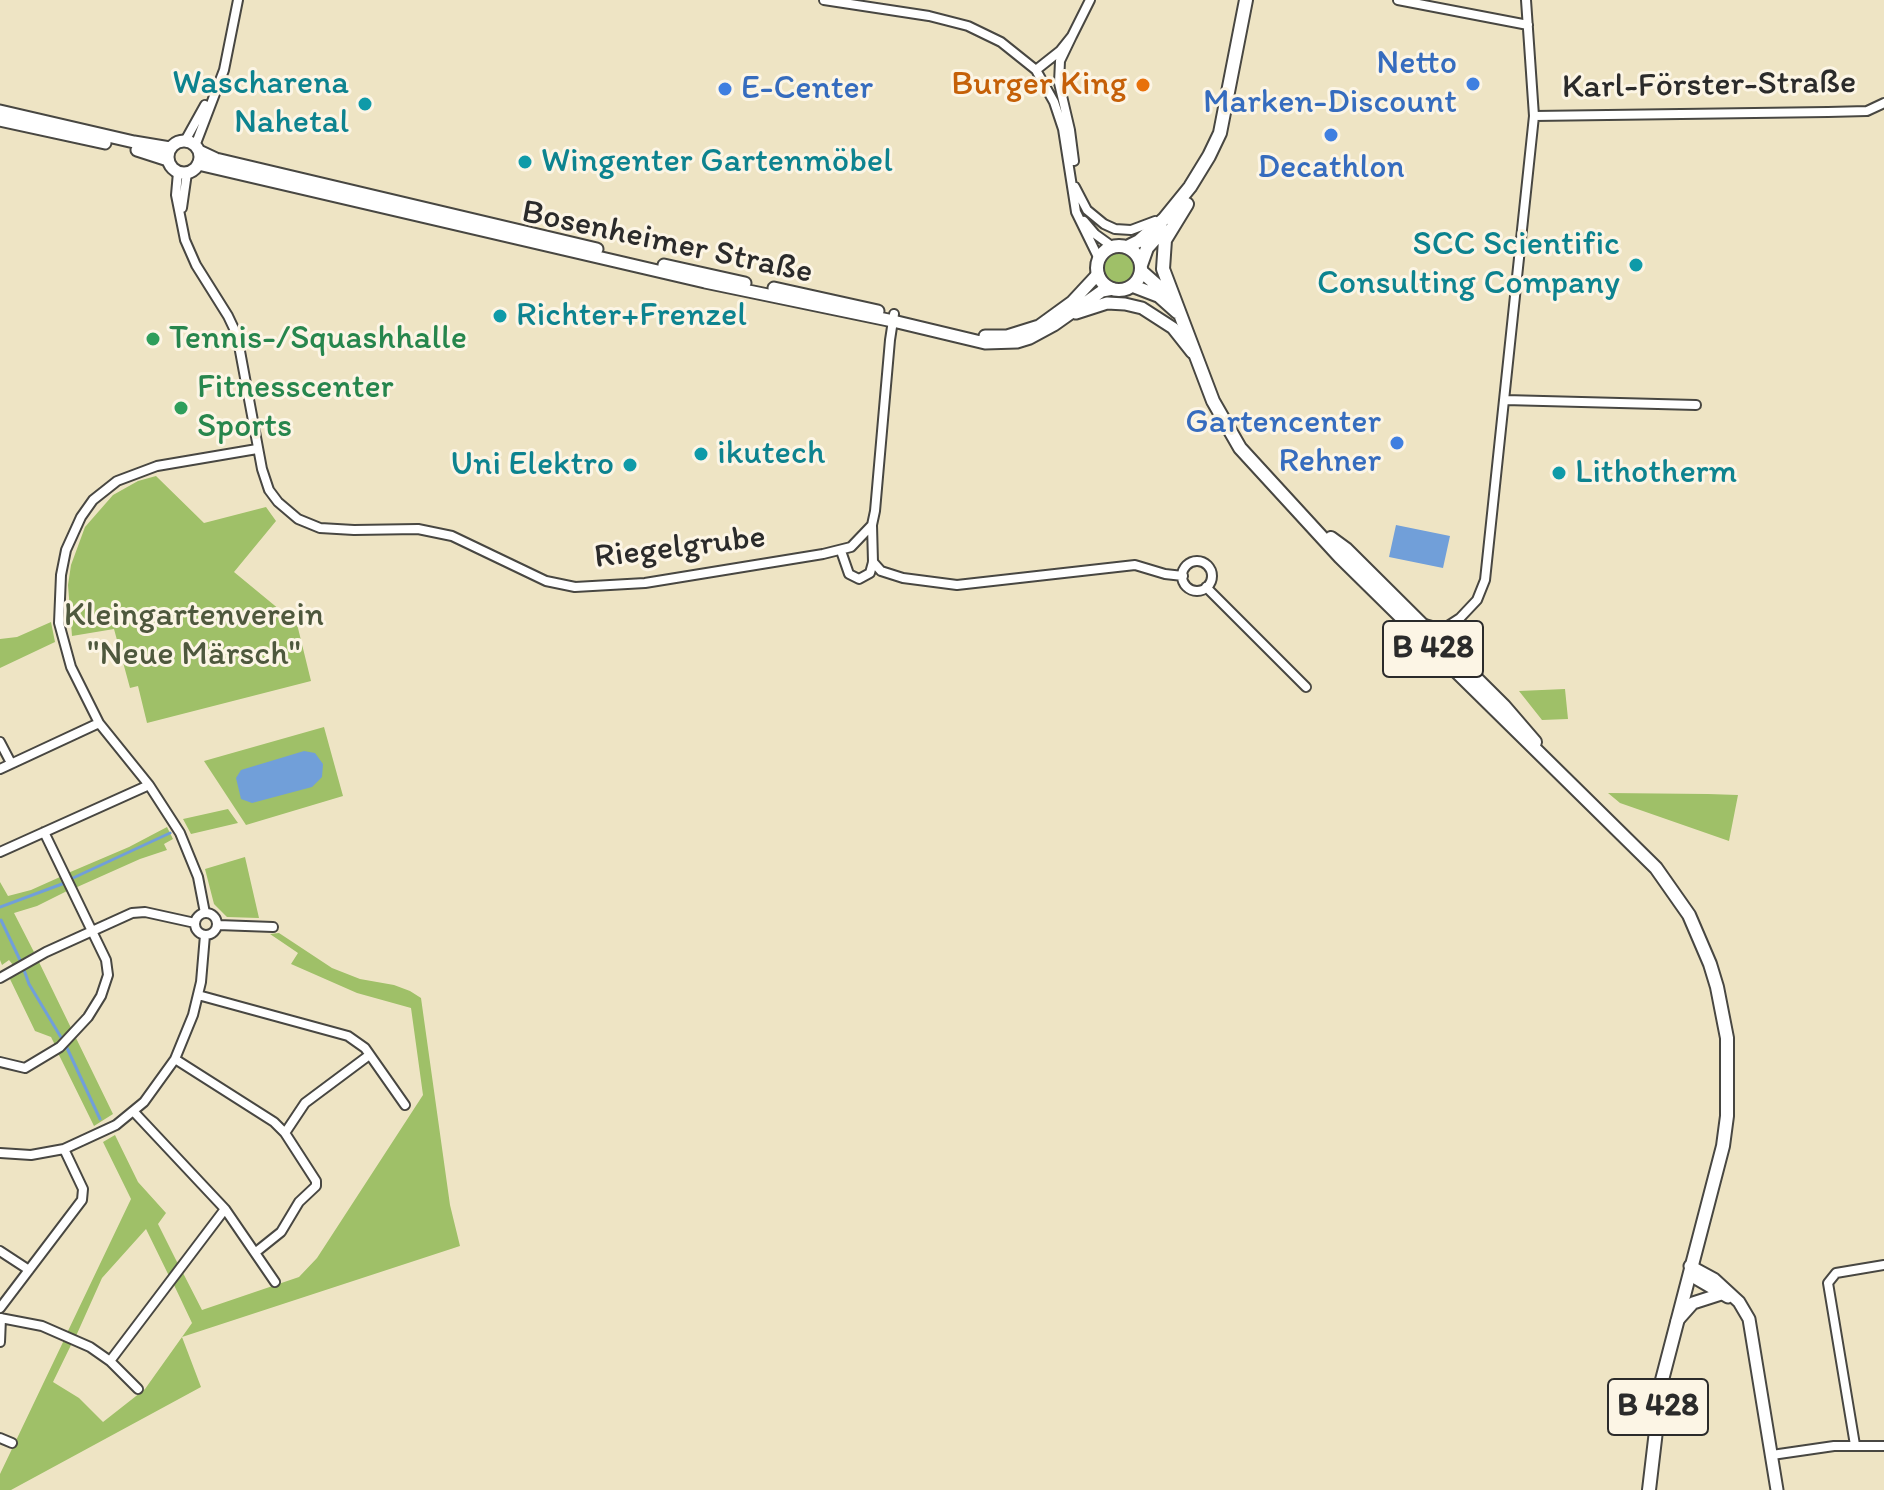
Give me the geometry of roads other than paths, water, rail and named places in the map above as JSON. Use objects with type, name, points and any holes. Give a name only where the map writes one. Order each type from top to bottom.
[{"type":"main road","name":"B 428","points":[[1246,0],[1220,133],[1162,249],[1163,269],[1213,401],[1240,448],[1340,557],[1503,720],[1561,773],[1673,889],[1696,929],[1717,987],[1727,1038],[1727,1116],[1723,1146],[1662,1380],[1649,1490]]},
{"type":"main road","name":"B 428","points":[[1127,247],[1153,230],[1185,200]]},
{"type":"main road","name":"B 428","points":[[1179,311],[1141,268],[1147,248],[1185,200]]},
{"type":"main road","points":[[1133,286],[1141,268],[1136,254],[1127,247],[1113,247],[1099,259],[1101,281],[1113,289],[1133,286],[1159,296],[1179,311]]},
{"type":"main road","name":"B 428","points":[[1309,521],[1346,549],[1459,661],[1504,706],[1561,773]]},
{"type":"street","points":[[0,111],[134,142],[169,154],[182,172],[194,151],[217,88],[238,0]]},
{"type":"street","points":[[824,0],[929,16],[968,26],[1009,46],[1036,70],[1054,102],[1063,129],[1079,221],[1099,259]]},
{"type":"street","points":[[1090,0],[1060,61],[1059,83],[1070,130],[1075,170],[1073,183],[1081,216],[1087,226],[1113,247]]},
{"type":"street","points":[[1398,0],[1528,25]]},
{"type":"street","points":[[1417,620],[1443,629],[1460,618],[1477,600],[1485,580],[1534,116],[1526,0]]},
{"type":"street","points":[[1036,70],[1060,51],[1072,36]]},
{"type":"street","name":"Karl-Förster-Straße","points":[[1534,116],[1867,111],[1884,103]]},
{"type":"street","points":[[0,120],[169,154]]},
{"type":"street","points":[[169,154],[176,143],[194,151]]},
{"type":"street","name":"Bosenheimer Straße","points":[[194,151],[697,280],[990,337],[1026,331],[1053,317],[1085,290],[1098,274]]},
{"type":"street","name":"Riegelgrube","points":[[182,172],[176,195],[185,240],[237,335],[257,449],[269,490],[298,519],[320,528],[418,529],[452,536],[546,581],[575,587],[645,583],[841,551]]},
{"type":"street","points":[[1073,183],[1087,210],[1115,229],[1144,227],[1185,200]]},
{"type":"street","name":"Bosenheimer Straße","points":[[894,318],[998,344],[1030,338],[1102,291],[1113,289]]},
{"type":"street","points":[[1065,317],[1107,303],[1142,308],[1173,328],[1198,361]]},
{"type":"street","points":[[872,525],[851,547],[841,551],[849,574],[859,579],[870,573],[873,562],[872,525],[894,318]]},
{"type":"street","points":[[1505,400],[1696,405]]},
{"type":"street","points":[[205,913],[198,877],[188,850],[166,808],[99,723],[71,667],[59,623],[61,575],[66,550],[81,517],[106,488],[138,472],[172,463],[257,449]]},
{"type":"street","points":[[873,562],[881,571],[903,578],[957,585],[1135,565],[1183,576]]},
{"type":"street","points":[[1192,562],[1205,563],[1211,569],[1212,577],[1200,590],[1185,584],[1183,576],[1185,567],[1192,562]]},
{"type":"street","points":[[1206,587],[1306,687]]},
{"type":"street","points":[[1459,661],[1452,644],[1460,618]]},
{"type":"street","points":[[0,769],[99,723]]},
{"type":"street","points":[[0,742],[11,763]]},
{"type":"street","points":[[0,852],[149,785]]},
{"type":"street","points":[[0,1062],[19,1068],[30,1067],[70,1038],[101,996],[108,975],[106,960],[44,832]]},
{"type":"street","points":[[0,978],[46,952],[137,912],[195,923]]},
{"type":"street","points":[[205,913],[214,916],[218,925],[215,932],[205,935],[197,930],[195,923],[198,916],[205,913]]},
{"type":"street","points":[[218,925],[273,927]]},
{"type":"street","points":[[0,1153],[31,1155],[64,1149],[102,1133],[134,1112],[156,1088],[175,1059],[193,1015],[205,935]]},
{"type":"street","points":[[198,995],[348,1036],[365,1048],[405,1105]]},
{"type":"street","points":[[285,1133],[305,1103],[368,1056]]},
{"type":"street","points":[[175,1059],[274,1122],[285,1133],[316,1181],[316,1186],[299,1202],[281,1232],[256,1252]]},
{"type":"street","points":[[134,1112],[225,1209],[275,1282]]},
{"type":"street","points":[[0,1308],[82,1200],[83,1189],[64,1149]]},
{"type":"street","points":[[110,1361],[225,1209]]},
{"type":"street","points":[[0,1251],[29,1270]]},
{"type":"street","points":[[1855,1445],[1828,1283],[1836,1273],[1884,1265]]},
{"type":"street","points":[[1690,1266],[1697,1279],[1739,1302]]},
{"type":"street","points":[[1690,1266],[1714,1279],[1739,1302],[1749,1319],[1777,1490]]},
{"type":"street","points":[[1674,1325],[1693,1303],[1721,1294]]},
{"type":"street","points":[[0,1342],[1,1318],[42,1326],[65,1334],[110,1361],[138,1389]]},
{"type":"street","points":[[0,1438],[12,1443]]},
{"type":"street","points":[[1772,1455],[1855,1445],[1884,1446]]},
{"type":"water","points":[[1396,525],[1450,536],[1443,568],[1389,557]]},
{"type":"water","points":[[304,751],[315,753],[323,764],[322,777],[312,787],[252,803],[241,799],[236,778],[241,770]]},
{"type":"waterway","points":[[73,878],[170,833]]},
{"type":"waterway","points":[[0,907],[62,884]]},
{"type":"waterway","points":[[1,920],[20,960]]},
{"type":"waterway","points":[[24,970],[62,1039]]},
{"type":"waterway","points":[[67,1048],[100,1119]]},
{"type":"place","name":"Netto Marken-Discount","points":[[1473,84]]},
{"type":"place","name":"Burger King","points":[[1143,85]]},
{"type":"place","name":"E-Center","points":[[725,89]]},
{"type":"place","name":"Wascharena Nahetal","points":[[365,104]]},
{"type":"place","name":"Decathlon","points":[[1331,135]]},
{"type":"place","name":"Wingenter Gartenmöbel","points":[[525,162]]},
{"type":"place","name":"SCC Scientific Consulting Company","points":[[1636,265]]},
{"type":"place","name":"Richter+Frenzel","points":[[500,316]]},
{"type":"place","name":"Tennis-/Squashhalle","points":[[153,339]]},
{"type":"place","name":"Fitnesscenter Sports","points":[[181,408]]},
{"type":"place","name":"Gartencenter Rehner","points":[[1397,443]]},
{"type":"place","name":"ikutech","points":[[701,454]]},
{"type":"place","name":"Uni Elektro","points":[[630,465]]},
{"type":"place","name":"Lithotherm","points":[[1559,473]]},
{"type":"park label","name":"Kleingartenverein \"Neue Märsch\"","points":[[194,636]]}]
